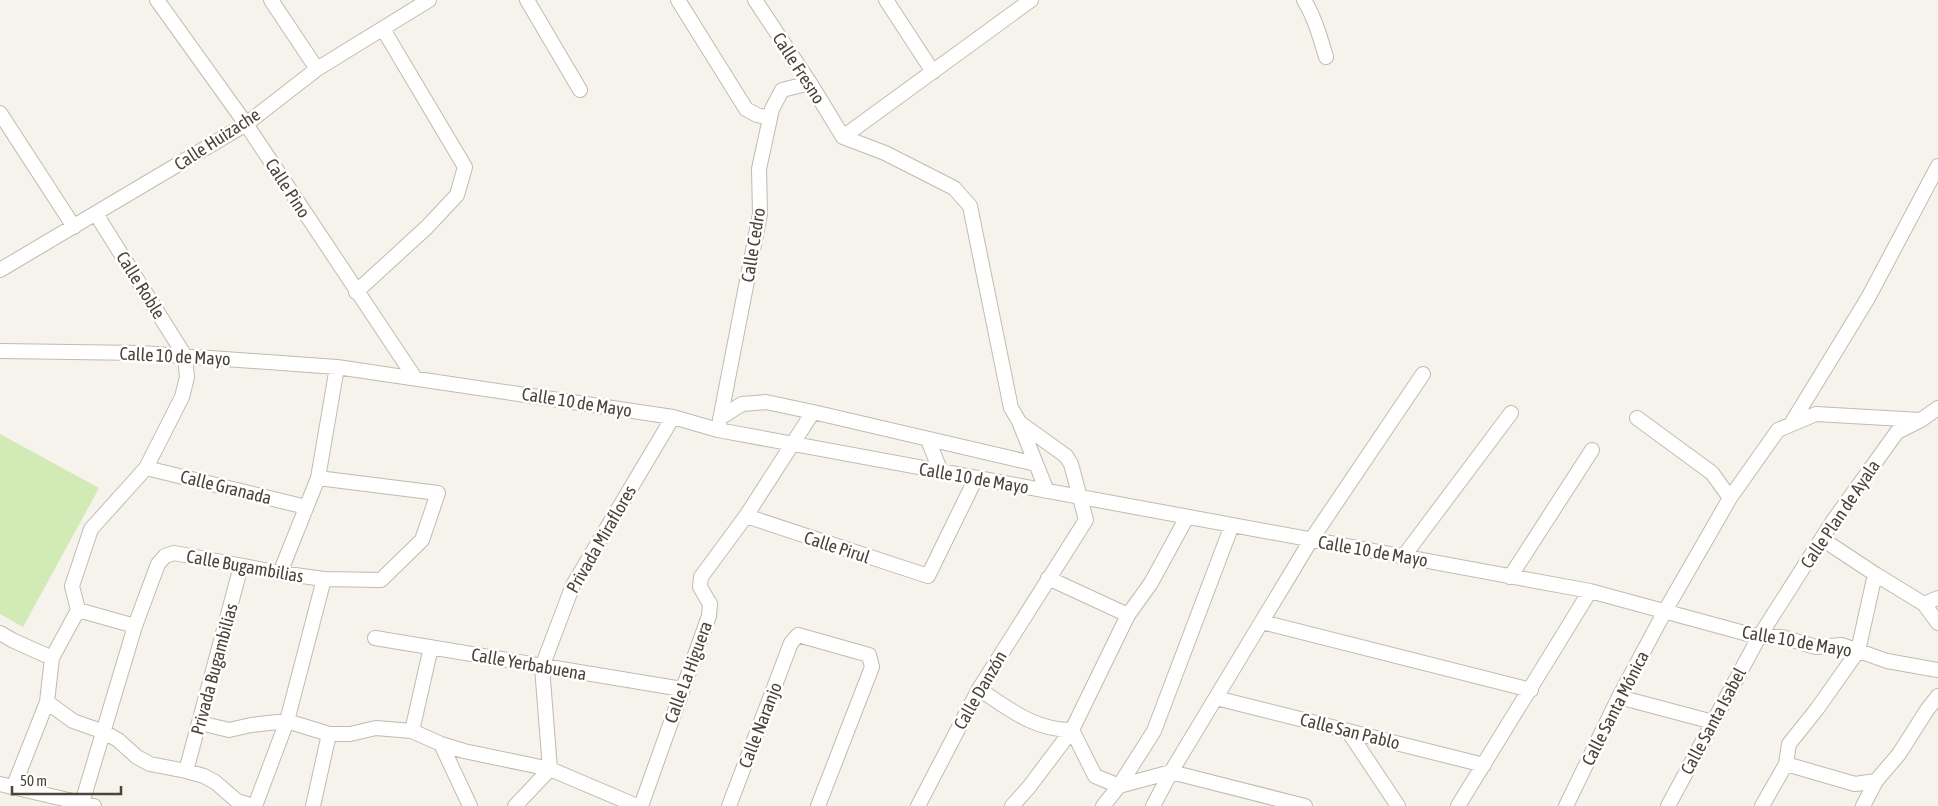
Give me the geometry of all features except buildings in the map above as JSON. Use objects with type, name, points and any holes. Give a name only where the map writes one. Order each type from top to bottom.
[{"type":"street","name":"Calle Pino","points":[[156,0],[246,124],[415,378]]},
{"type":"street","points":[[272,0],[317,69]]},
{"type":"street","name":"Calle Huizache","points":[[0,270],[246,124],[317,69],[429,0]]},
{"type":"street","points":[[527,0],[580,90]]},
{"type":"street","points":[[678,0],[746,109],[757,115],[770,118]]},
{"type":"street","name":"Calle Fresno","points":[[755,0],[843,137]]},
{"type":"street","points":[[886,0],[933,72]]},
{"type":"street","points":[[843,137],[1032,0]]},
{"type":"street","points":[[1304,0],[1319,32],[1326,57]]},
{"type":"street","points":[[356,292],[427,227],[457,195],[464,167],[382,29]]},
{"type":"street","name":"Calle Cedro","points":[[719,424],[760,214],[759,169],[772,108],[782,90],[810,83]]},
{"type":"street","points":[[0,113],[74,227]]},
{"type":"street","points":[[843,137],[885,153],[954,188],[970,206],[1011,408],[1020,423],[1047,491]]},
{"type":"street","points":[[1791,424],[1868,298],[1938,166]]},
{"type":"street","name":"Calle Roble","points":[[96,214],[185,356]]},
{"type":"street","name":"Calle 10 de Mayo","points":[[0,351],[142,353],[337,367],[719,424],[792,444],[1590,591],[1758,637],[1782,637],[1816,647],[1842,645],[1887,661],[1938,670]]},
{"type":"street","points":[[78,610],[135,626],[104,732],[88,805],[46,801],[7,786],[47,702],[52,658],[78,610],[72,586],[91,529],[146,468],[182,396],[187,377],[185,356]]},
{"type":"street","points":[[280,573],[318,478],[337,367]]},
{"type":"street","points":[[1153,806],[1171,772],[1311,540],[1422,374]]},
{"type":"street","points":[[719,424],[742,404],[766,402],[1036,464]]},
{"type":"street","name":"Calle Plan de Ayala","points":[[1758,637],[1822,539],[1889,442],[1897,432],[1921,420],[1938,408]]},
{"type":"street","name":"Calle La Higuera","points":[[639,806],[709,616],[710,604],[700,587],[701,577],[746,516],[813,412]]},
{"type":"street","points":[[1403,557],[1511,413]]},
{"type":"street","points":[[1791,424],[1816,414],[1921,420]]},
{"type":"street","name":"Privada Miraflores","points":[[542,667],[573,584],[673,417]]},
{"type":"street","points":[[1637,418],[1712,472],[1730,498]]},
{"type":"street","name":"Calle Danzón","points":[[918,806],[979,689],[1086,520],[1071,464],[1066,456],[1020,423]]},
{"type":"street","name":"Calle Santa Mónica","points":[[1566,806],[1619,697],[1665,611],[1730,498],[1778,430],[1791,424]]},
{"type":"street","points":[[928,440],[941,472]]},
{"type":"street","points":[[1510,577],[1592,450]]},
{"type":"street","name":"Calle Granada","points":[[146,468],[306,507]]},
{"type":"street","name":"Calle Bugambilias","points":[[135,626],[158,564],[165,556],[174,553],[280,573],[324,579],[380,580],[422,540],[438,493],[318,478]]},
{"type":"street","name":"Calle Pirul","points":[[746,516],[928,576],[976,478]]},
{"type":"street","points":[[1012,806],[1029,787],[1072,730],[1128,615],[1151,583],[1187,517]]},
{"type":"street","points":[[1103,806],[1119,786],[1154,731],[1232,526]]},
{"type":"street","points":[[1822,539],[1924,604],[1938,623]]},
{"type":"street","name":"Privada Bugambilias","points":[[186,771],[241,566]]},
{"type":"street","points":[[1762,806],[1786,764],[1789,744],[1817,709],[1858,650],[1875,574]]},
{"type":"street","points":[[1048,578],[1128,615]]},
{"type":"street","points":[[47,702],[73,721],[104,732],[118,740],[137,757],[150,764],[204,776],[215,782],[236,801],[254,806],[287,721],[324,579]]},
{"type":"street","points":[[1458,806],[1531,690],[1590,591]]},
{"type":"street","points":[[1924,604],[1938,598]]},
{"type":"street","points":[[1262,622],[1531,690]]},
{"type":"street","points":[[0,633],[52,658]]},
{"type":"street","name":"Calle Naranjo","points":[[729,806],[791,643],[798,635],[868,655],[872,667],[818,806]]},
{"type":"street","name":"Calle Santa Isabel","points":[[1668,806],[1758,637]]},
{"type":"street","name":"Calle Yerbabuena","points":[[376,638],[682,689]]},
{"type":"street","points":[[412,731],[431,647]]},
{"type":"street","points":[[515,806],[550,769],[542,667]]},
{"type":"street","points":[[979,689],[1025,720],[1054,730],[1072,730]]},
{"type":"street","points":[[1863,806],[1876,781],[1899,754],[1938,696]]},
{"type":"street","points":[[1619,697],[1713,722]]},
{"type":"street","name":"Calle San Pablo","points":[[1216,698],[1484,765]]},
{"type":"street","points":[[200,722],[229,730],[287,721],[329,734],[350,734],[376,728],[412,731],[441,744],[464,751],[550,769],[639,806]]},
{"type":"street","points":[[1072,730],[1095,776],[1119,786],[1171,772],[1304,806]]},
{"type":"street","points":[[1348,731],[1398,806]]},
{"type":"street","points":[[313,806],[329,734]]},
{"type":"street","points":[[441,744],[470,806]]},
{"type":"street","points":[[1786,764],[1855,784],[1876,781]]},
{"type":"green space","points":[[0,434],[99,488],[23,627],[0,614]]}]
